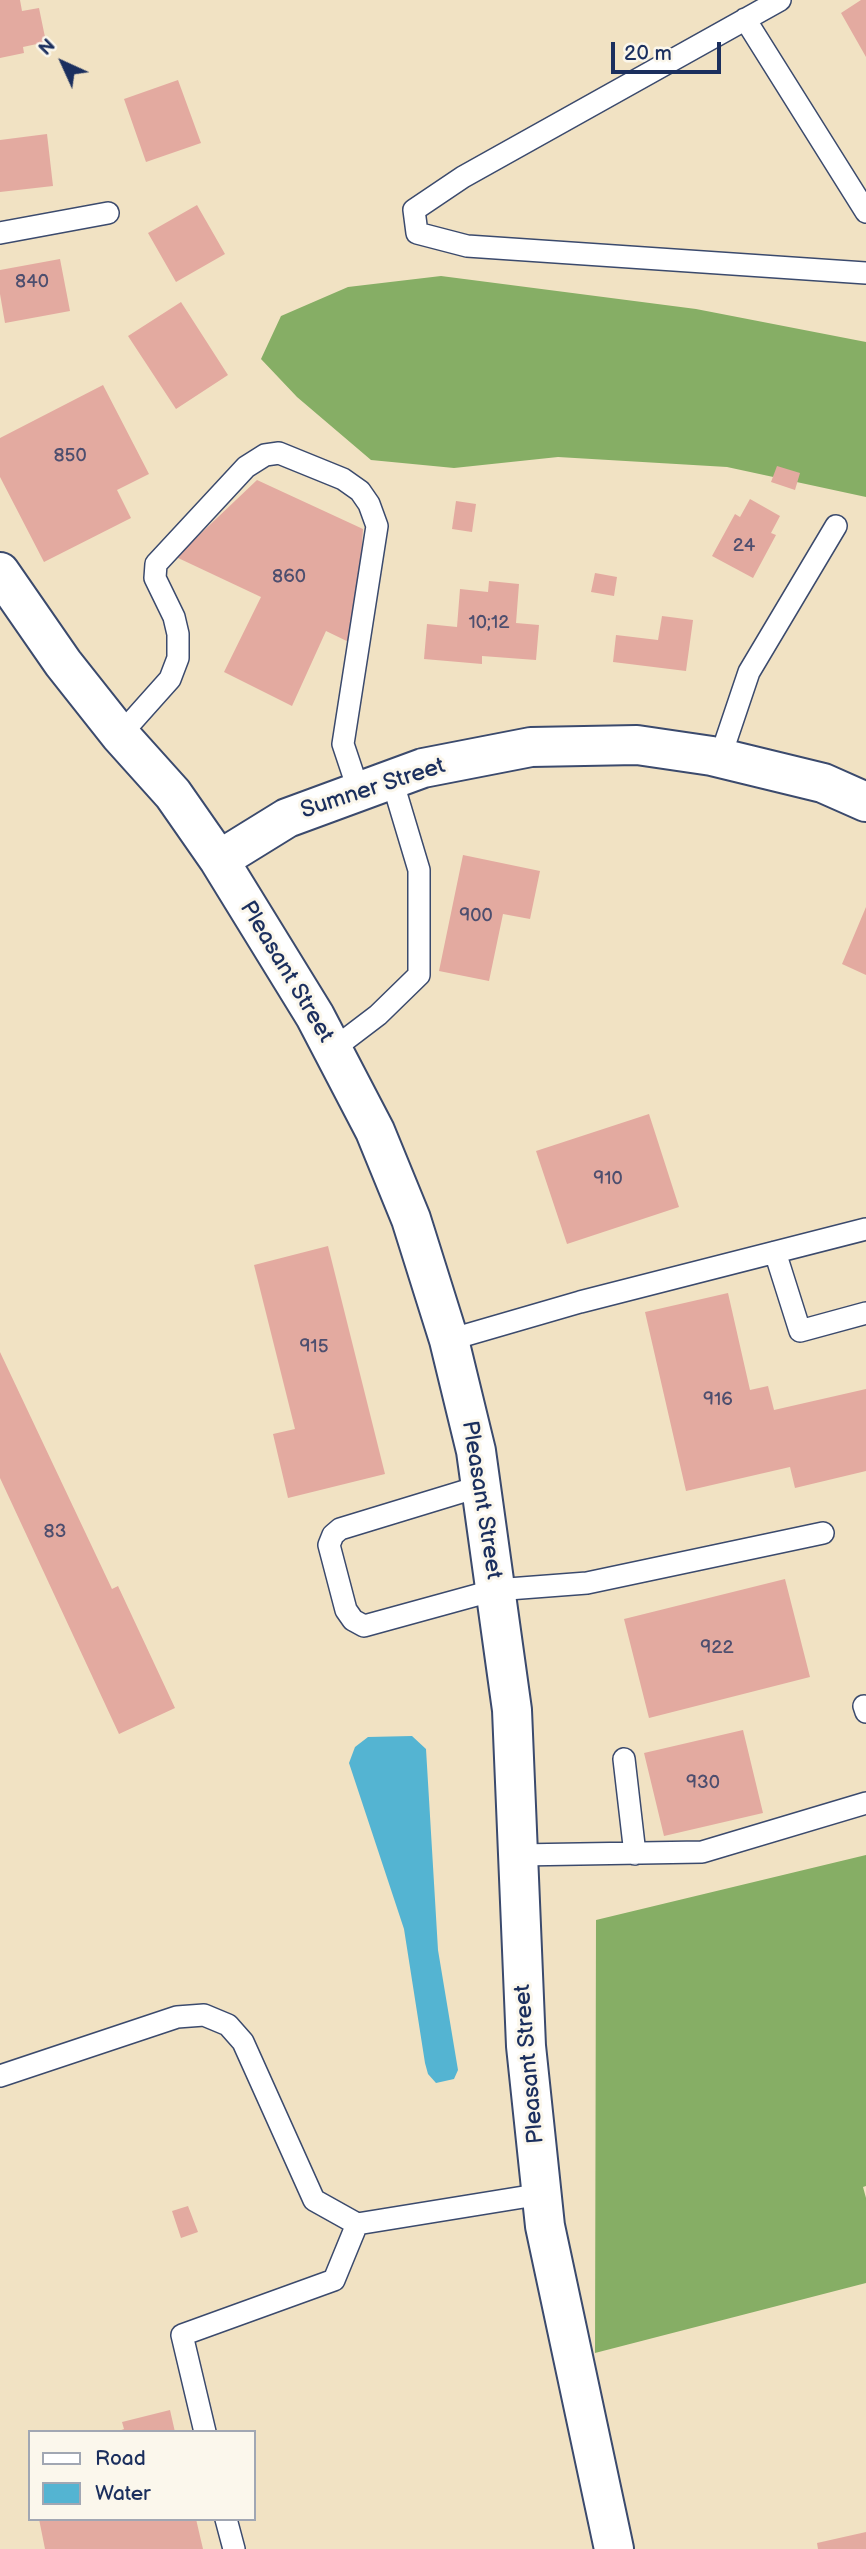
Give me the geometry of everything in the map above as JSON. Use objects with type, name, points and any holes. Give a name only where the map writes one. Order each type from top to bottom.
[{"type":"street","name":"Pleasant Street","points":[[0,572],[29,619],[120,735],[173,794],[219,860],[315,1016],[374,1131],[411,1219],[449,1340],[476,1451],[512,1710],[526,2046],[545,2226],[614,2549]]},
{"type":"street","name":"Sumner Street","points":[[219,860],[287,818],[423,768],[531,747],[637,745],[720,758],[823,783],[866,802]]},
{"type":"lane","points":[[780,0],[463,177],[414,210],[417,233],[467,246],[866,273]]},
{"type":"lane","points":[[745,19],[866,212]]},
{"type":"lane","points":[[0,233],[108,213]]},
{"type":"lane","points":[[120,735],[170,679],[178,658],[178,634],[174,617],[155,578],[156,564],[246,467],[265,455],[279,453],[352,485],[369,503],[377,526],[343,744],[376,786],[419,870],[419,975],[378,1015],[332,1050]]},
{"type":"lane","points":[[720,758],[749,672],[836,526]]},
{"type":"lane","points":[[449,1340],[580,1302],[866,1229]]},
{"type":"lane","points":[[775,1252],[800,1332],[866,1313]]},
{"type":"lane","points":[[481,1486],[340,1529],[329,1545],[346,1611],[353,1620],[364,1626],[495,1590],[587,1583],[823,1533]]},
{"type":"lane","points":[[624,1759],[635,1854]]},
{"type":"lane","points":[[518,1855],[702,1852],[866,1803]]},
{"type":"lane","points":[[0,2076],[177,2017],[204,2015],[228,2025],[243,2042],[314,2200],[357,2224],[542,2194]]},
{"type":"lane","points":[[205,2430],[182,2335],[334,2280],[357,2224]]},
{"type":"lane","points":[[227,2521],[234,2549]]},
{"type":"green space","points":[[441,276],[696,309],[866,342],[866,497],[727,467],[558,457],[454,468],[371,460],[297,397],[261,359],[281,316],[348,287]]},
{"type":"green space","points":[[866,1855],[866,2186],[863,2187],[866,2198],[866,2283],[595,2353],[596,1920]]},
{"type":"water","points":[[412,1736],[426,1749],[438,1950],[458,2070],[454,2079],[436,2083],[428,2074],[425,2063],[404,1929],[349,1763],[355,1747],[368,1737]]},
{"type":"building","points":[[0,0],[20,0],[22,11],[39,8],[46,42],[23,47],[24,53],[0,58]]},
{"type":"building","points":[[861,0],[866,0],[866,57],[841,13]]},
{"type":"building","points":[[178,80],[201,143],[146,162],[124,99]]},
{"type":"building","points":[[47,134],[53,186],[0,192],[0,140]]},
{"type":"building","points":[[197,205],[225,254],[176,282],[148,233]]},
{"type":"building","points":[[60,259],[70,311],[5,323],[0,294],[0,270]]},
{"type":"building","points":[[181,302],[228,375],[176,409],[128,336]]},
{"type":"building","points":[[103,385],[149,474],[117,490],[131,518],[44,562],[0,477],[0,438]]},
{"type":"building","points":[[777,466],[800,473],[795,490],[771,482]]},
{"type":"building","points":[[257,480],[363,529],[355,645],[326,631],[292,706],[224,672],[261,597],[176,557]]},
{"type":"building","points":[[750,499],[780,516],[771,533],[776,535],[753,578],[712,556],[735,514],[740,517]]},
{"type":"building","points":[[456,501],[476,504],[472,532],[452,529]]},
{"type":"building","points":[[595,573],[617,577],[614,596],[591,592]]},
{"type":"building","points":[[489,581],[519,584],[516,623],[539,625],[536,660],[482,656],[482,664],[424,659],[427,624],[457,627],[460,589],[488,592]]},
{"type":"building","points":[[662,616],[693,620],[686,671],[613,662],[616,635],[658,640]]},
{"type":"building","points":[[463,855],[540,871],[530,919],[503,914],[489,981],[439,971]]},
{"type":"building","points":[[866,907],[866,975],[842,964]]},
{"type":"building","points":[[649,1114],[679,1207],[567,1244],[536,1151]]},
{"type":"building","points":[[328,1246],[385,1474],[288,1498],[273,1434],[295,1429],[254,1265]]},
{"type":"building","points":[[728,1293],[750,1390],[768,1386],[774,1410],[866,1389],[866,1471],[795,1488],[790,1467],[686,1491],[645,1312]]},
{"type":"building","points":[[0,1352],[112,1589],[118,1586],[175,1708],[119,1734],[0,1478]]},
{"type":"building","points":[[785,1579],[810,1677],[649,1718],[624,1619]]},
{"type":"building","points":[[743,1730],[763,1813],[664,1836],[644,1753]]},
{"type":"building","points":[[188,2206],[198,2232],[181,2238],[172,2211]]},
{"type":"building","points":[[170,2410],[175,2430],[121,2430],[124,2429],[122,2422]]},
{"type":"building","points":[[39,2521],[196,2521],[203,2549],[45,2549]]},
{"type":"building","points":[[866,2532],[866,2549],[818,2549],[817,2543]]}]
